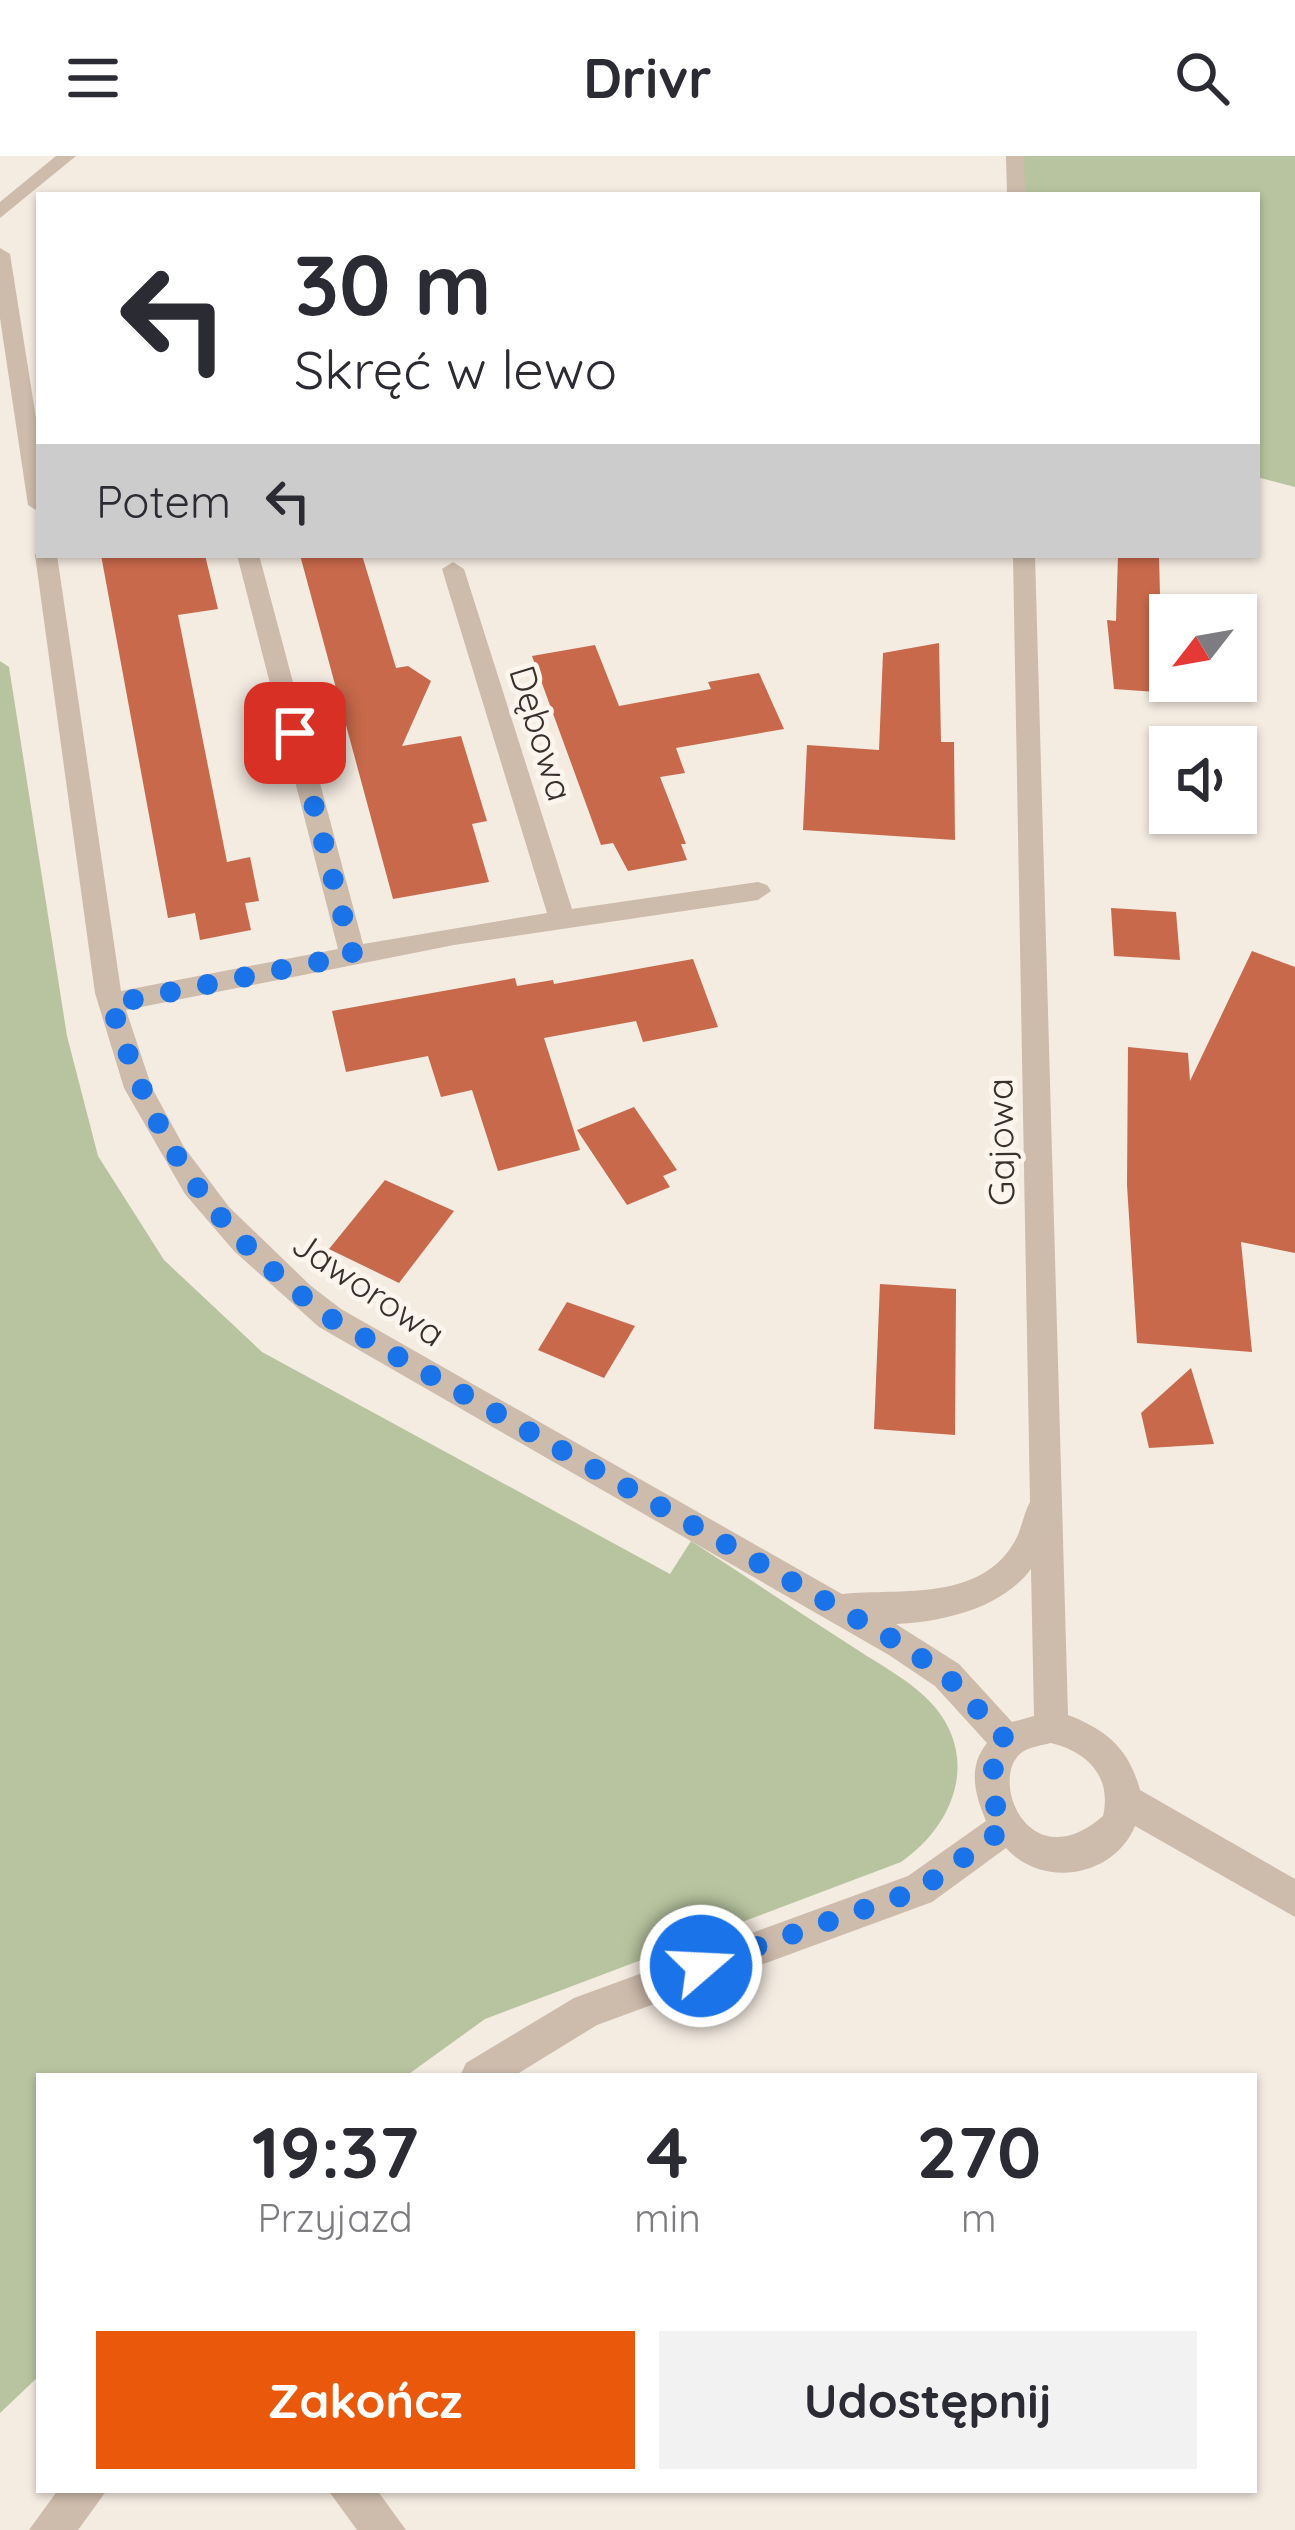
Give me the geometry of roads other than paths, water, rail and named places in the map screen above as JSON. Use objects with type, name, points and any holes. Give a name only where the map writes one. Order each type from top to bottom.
[{"type":"street","points":[[0,212],[67,156]]},
{"type":"street","points":[[1016,156],[1016,192]]},
{"type":"street","points":[[0,254],[36,486]]},
{"type":"street","name":"Jaworowa","points":[[46,558],[111,1004],[137,1087],[173,1155],[219,1218],[274,1274],[330,1318],[837,1605],[947,1676],[1008,1742]]},
{"type":"street","points":[[249,558],[353,955]]},
{"type":"street","name":"Gajowa","points":[[1024,558],[1051,1727]]},
{"type":"street","name":"Dębowa","points":[[453,569],[562,918]]},
{"type":"street","points":[[111,1004],[562,918],[758,891]]},
{"type":"street","points":[[837,1605],[880,1612],[931,1610],[979,1592],[1015,1563],[1039,1525],[1043,1482]]},
{"type":"street","points":[[1051,1727],[1096,1744],[1118,1769],[1124,1800],[1118,1826],[1087,1853],[1043,1854],[1006,1827],[989,1792],[995,1758],[1008,1742],[1028,1730],[1051,1727]]},
{"type":"street","points":[[1124,1800],[1295,1899]]},
{"type":"street","points":[[484,2073],[587,2011],[919,1890],[1006,1827]]},
{"type":"street","points":[[50,2530],[83,2493]]},
{"type":"street","points":[[352,2493],[385,2530]]}]
